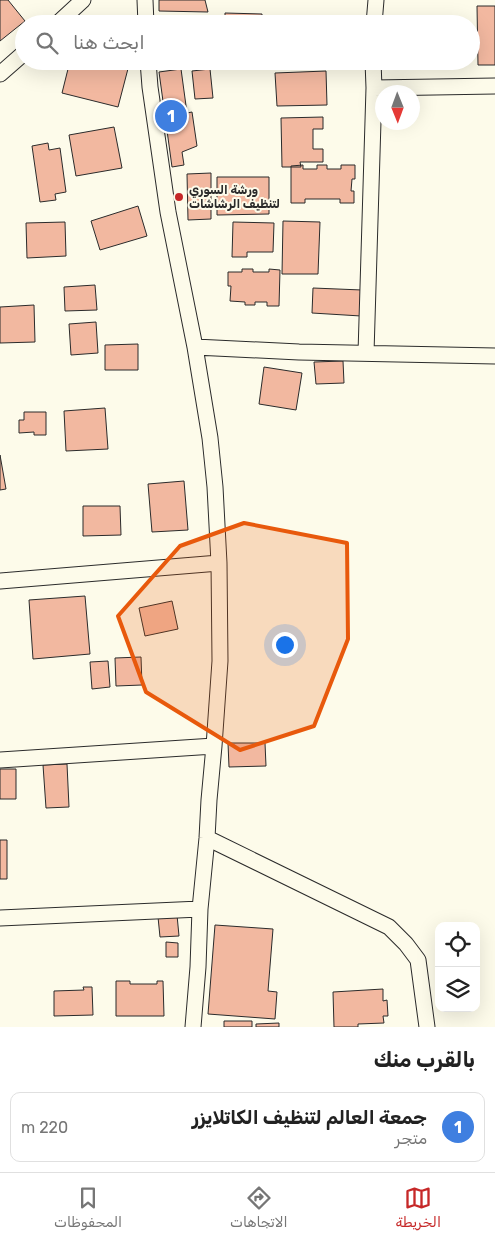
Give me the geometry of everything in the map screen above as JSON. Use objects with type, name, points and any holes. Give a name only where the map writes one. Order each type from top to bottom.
[{"type":"street","points":[[67,15],[83,0]]},
{"type":"street","points":[[145,0],[146,15]]},
{"type":"street","points":[[375,15],[376,0]]},
{"type":"street","points":[[0,74],[15,61]]},
{"type":"street","points":[[149,70],[168,212],[195,347],[210,438],[219,563],[220,661],[208,800],[207,838],[200,909],[193,1027]]},
{"type":"street","points":[[366,353],[373,70]]},
{"type":"street","points":[[374,88],[495,86]]},
{"type":"street","points":[[195,347],[495,356]]},
{"type":"street","points":[[0,581],[219,563]]},
{"type":"street","points":[[0,760],[214,746]]},
{"type":"street","points":[[207,838],[389,927],[406,944],[418,960],[427,1027]]},
{"type":"street","points":[[0,918],[200,909]]},
{"type":"highlighted area","points":[[244,523],[347,543],[348,639],[314,726],[240,750],[146,692],[118,616],[180,546]]},
{"type":"building","points":[[0,0],[8,0],[20,15],[15,15],[15,29],[0,41]]},
{"type":"building","points":[[159,0],[205,0],[208,12],[159,11]]},
{"type":"building","points":[[477,6],[495,6],[495,65],[480,65],[480,15],[477,15]]},
{"type":"building","points":[[225,13],[262,14],[262,15],[225,15]]},
{"type":"building","points":[[68,70],[128,70],[118,107],[62,93]]},
{"type":"building","points":[[181,70],[187,113],[192,112],[197,146],[182,152],[184,165],[172,167],[159,72]]},
{"type":"building","points":[[210,70],[213,98],[195,99],[192,71]]},
{"type":"building","points":[[326,71],[327,105],[277,106],[275,73]]},
{"type":"building","points":[[323,117],[323,129],[313,129],[313,149],[323,149],[323,162],[300,162],[301,167],[282,167],[281,118]]},
{"type":"building","points":[[114,127],[122,168],[76,176],[69,135]]},
{"type":"building","points":[[48,143],[49,150],[60,148],[66,192],[55,194],[56,200],[40,202],[32,146]]},
{"type":"building","points":[[303,165],[303,169],[317,169],[317,165],[327,165],[327,169],[341,169],[341,165],[355,165],[355,179],[352,179],[351,191],[354,191],[354,203],[340,203],[340,199],[305,199],[305,203],[291,203],[291,166]]},
{"type":"building","points":[[211,173],[211,219],[188,220],[187,174]]},
{"type":"building","points":[[217,177],[269,177],[269,214],[217,215]]},
{"type":"building","points":[[138,206],[147,236],[100,250],[91,221]]},
{"type":"building","points":[[283,221],[320,222],[318,274],[282,274]]},
{"type":"building","points":[[65,222],[66,256],[27,258],[26,223]]},
{"type":"building","points":[[233,222],[274,223],[273,252],[247,252],[247,257],[232,257]]},
{"type":"building","points":[[242,269],[253,269],[253,272],[269,272],[269,269],[280,270],[279,306],[267,306],[267,302],[255,302],[255,305],[245,305],[245,302],[230,301],[231,286],[228,286],[228,272],[242,272]]},
{"type":"building","points":[[95,285],[97,310],[65,311],[64,287]]},
{"type":"building","points":[[313,288],[362,290],[361,316],[312,313]]},
{"type":"building","points":[[34,305],[35,342],[0,343],[0,307]]},
{"type":"building","points":[[96,322],[98,353],[71,355],[69,324]]},
{"type":"building","points":[[138,344],[138,370],[105,370],[105,345]]},
{"type":"building","points":[[343,361],[344,383],[316,384],[314,362]]},
{"type":"building","points":[[264,367],[302,373],[296,410],[259,404]]},
{"type":"building","points":[[105,408],[108,449],[66,451],[64,411]]},
{"type":"building","points":[[24,412],[46,412],[46,435],[34,435],[34,432],[19,433],[19,420],[24,420]]},
{"type":"building","points":[[0,455],[6,489],[0,490]]},
{"type":"building","points":[[184,481],[188,530],[152,532],[148,484]]},
{"type":"building","points":[[83,506],[120,506],[121,535],[83,536]]},
{"type":"building","points":[[85,596],[90,654],[33,659],[29,600]]},
{"type":"building","points":[[172,601],[178,629],[145,636],[139,608]]},
{"type":"building","points":[[141,657],[142,685],[116,686],[115,658]]},
{"type":"building","points":[[108,661],[110,687],[92,689],[90,662]]},
{"type":"building","points":[[228,743],[265,743],[266,766],[229,767]]},
{"type":"building","points":[[67,764],[69,807],[46,808],[43,765]]},
{"type":"building","points":[[0,769],[16,769],[16,799],[0,799]]},
{"type":"building","points":[[0,840],[7,840],[7,879],[0,879]]},
{"type":"building","points":[[177,915],[179,936],[160,937],[158,917]]},
{"type":"building","points":[[215,925],[273,929],[268,991],[277,992],[275,1019],[208,1014]]},
{"type":"building","points":[[166,942],[178,943],[178,957],[166,957]]},
{"type":"building","points":[[116,981],[130,981],[130,984],[157,984],[157,981],[163,981],[164,1016],[116,1016]]},
{"type":"building","points":[[83,987],[92,987],[93,1015],[54,1016],[54,991],[84,990]]},
{"type":"building","points":[[383,989],[383,1001],[387,1000],[388,1016],[383,1016],[384,1023],[358,1024],[358,1027],[334,1027],[333,992]]},
{"type":"building","points":[[224,1021],[252,1021],[252,1027],[224,1027]]},
{"type":"building","points":[[279,1023],[279,1027],[256,1027],[256,1024]]},
{"type":"place","name":"جمعة العالم لتنظيف الكاتلايزر","points":[[171,116]]},
{"type":"place","name":"ورشة السوري لتنظيف الرشاشات","points":[[179,197]]}]
